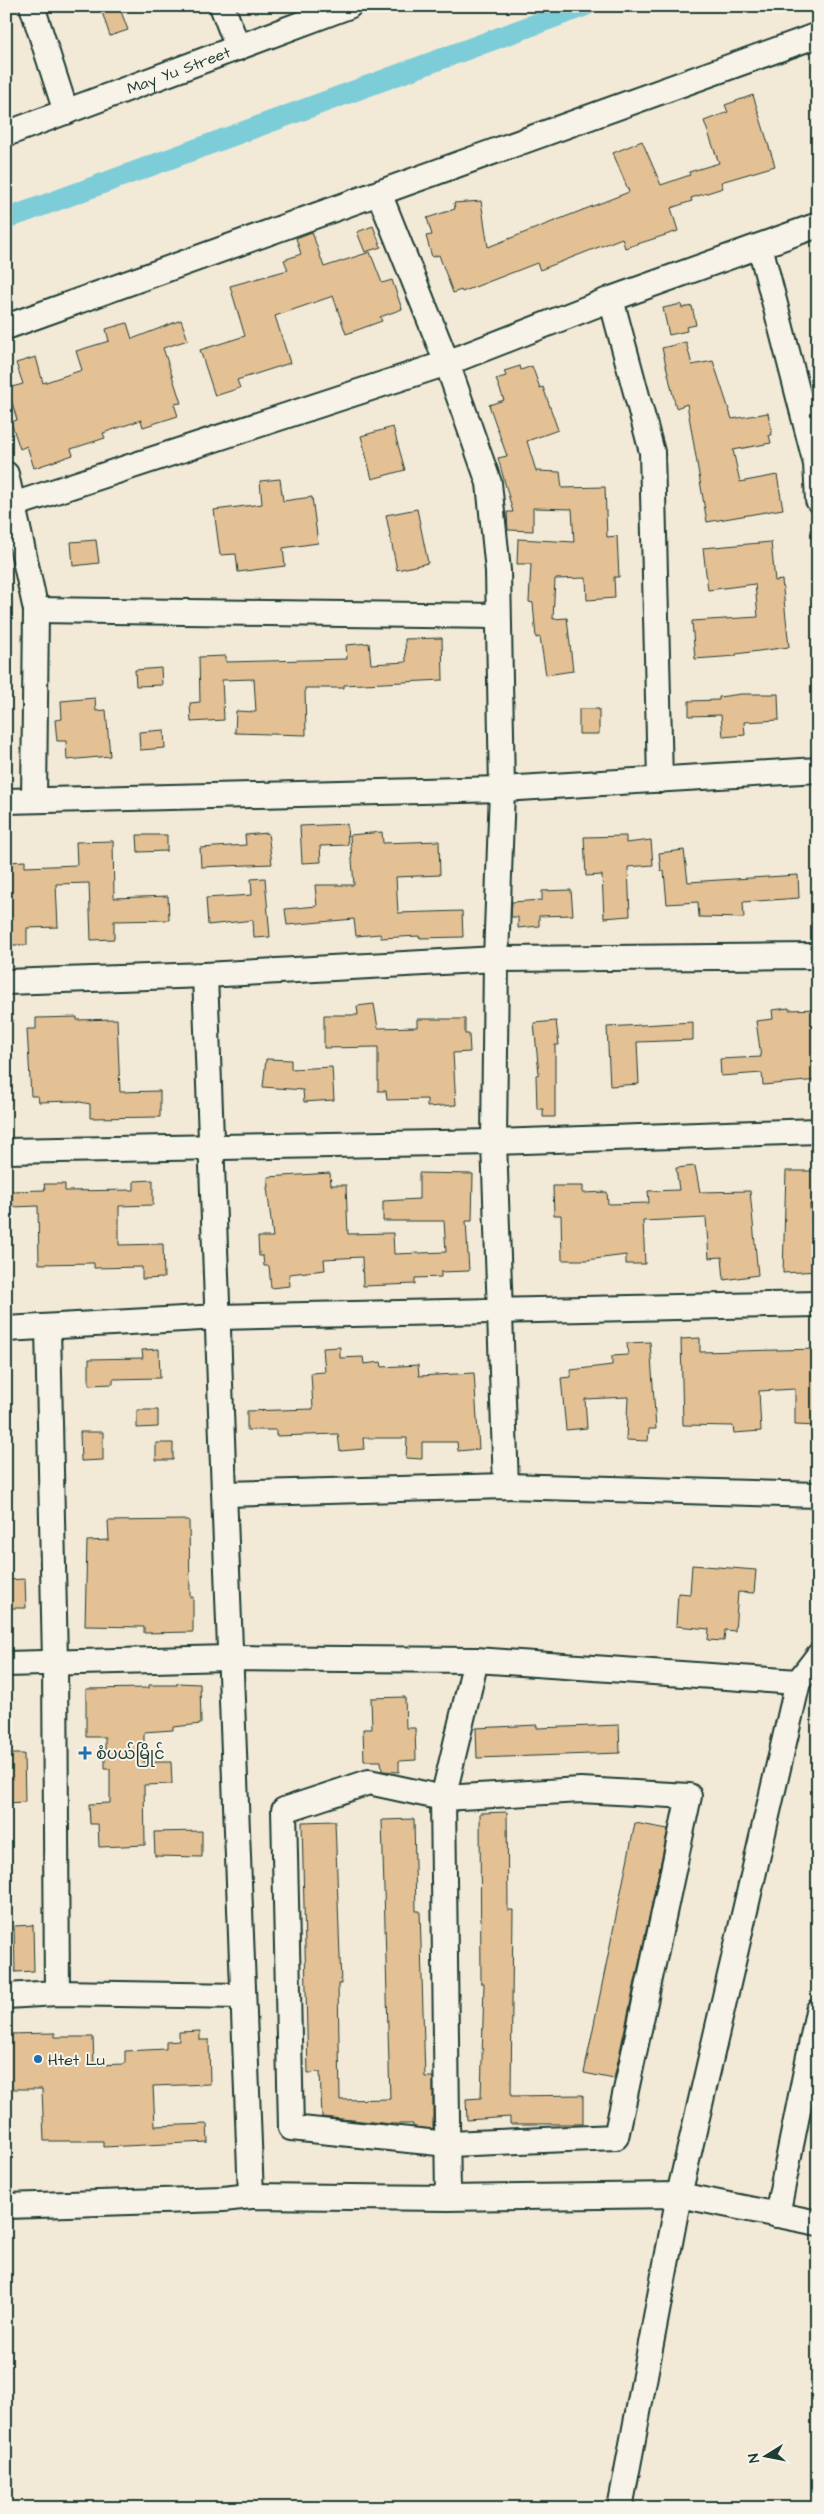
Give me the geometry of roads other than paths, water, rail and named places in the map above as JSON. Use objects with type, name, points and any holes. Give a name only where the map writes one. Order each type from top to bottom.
[{"type":"street","points":[[32,6],[66,112]]},
{"type":"street","points":[[222,6],[238,48]]},
{"type":"street","name":"May Yu Street","points":[[6,134],[350,6]]},
{"type":"street","points":[[6,327],[818,35]]},
{"type":"street","points":[[379,193],[447,363],[489,483],[498,571],[502,789],[496,959],[494,1142],[506,1486]]},
{"type":"street","points":[[13,505],[447,363],[612,299],[818,225]]},
{"type":"street","points":[[760,246],[816,464],[818,500]]},
{"type":"street","points":[[612,299],[652,452],[660,780]]},
{"type":"street","points":[[6,474],[36,610],[34,800]]},
{"type":"street","points":[[36,610],[498,616]]},
{"type":"street","points":[[6,801],[502,789],[818,770]]},
{"type":"street","points":[[6,982],[205,975],[496,959],[818,956]]},
{"type":"street","points":[[205,975],[225,1494],[228,1658],[251,2196]]},
{"type":"street","points":[[6,1151],[494,1142],[818,1131]]},
{"type":"street","points":[[6,1329],[218,1317],[818,1304]]},
{"type":"street","points":[[48,1327],[55,1662],[57,1993]]},
{"type":"street","points":[[225,1494],[506,1486],[818,1495]]},
{"type":"street","points":[[620,2508],[679,2195],[798,1682],[818,1656]]},
{"type":"street","points":[[6,1664],[228,1658],[476,1660],[798,1682]]},
{"type":"street","points":[[448,2198],[443,1798],[476,1660]]},
{"type":"street","points":[[369,1782],[443,1798],[581,1790],[689,1796],[616,2137],[448,2144],[291,2128],[284,1810],[369,1782]]},
{"type":"street","points":[[6,1996],[57,1993],[242,1996]]},
{"type":"street","points":[[777,2215],[818,2011]]},
{"type":"street","points":[[6,2206],[223,2199],[251,2196],[448,2198],[679,2195],[818,2222]]},
{"type":"waterway","points":[[6,219],[585,6]]},
{"type":"place","name":"စံပယ်မြိုင်","points":[[85,1753]]},
{"type":"place","name":"Htet Lu","points":[[38,2059]]}]
